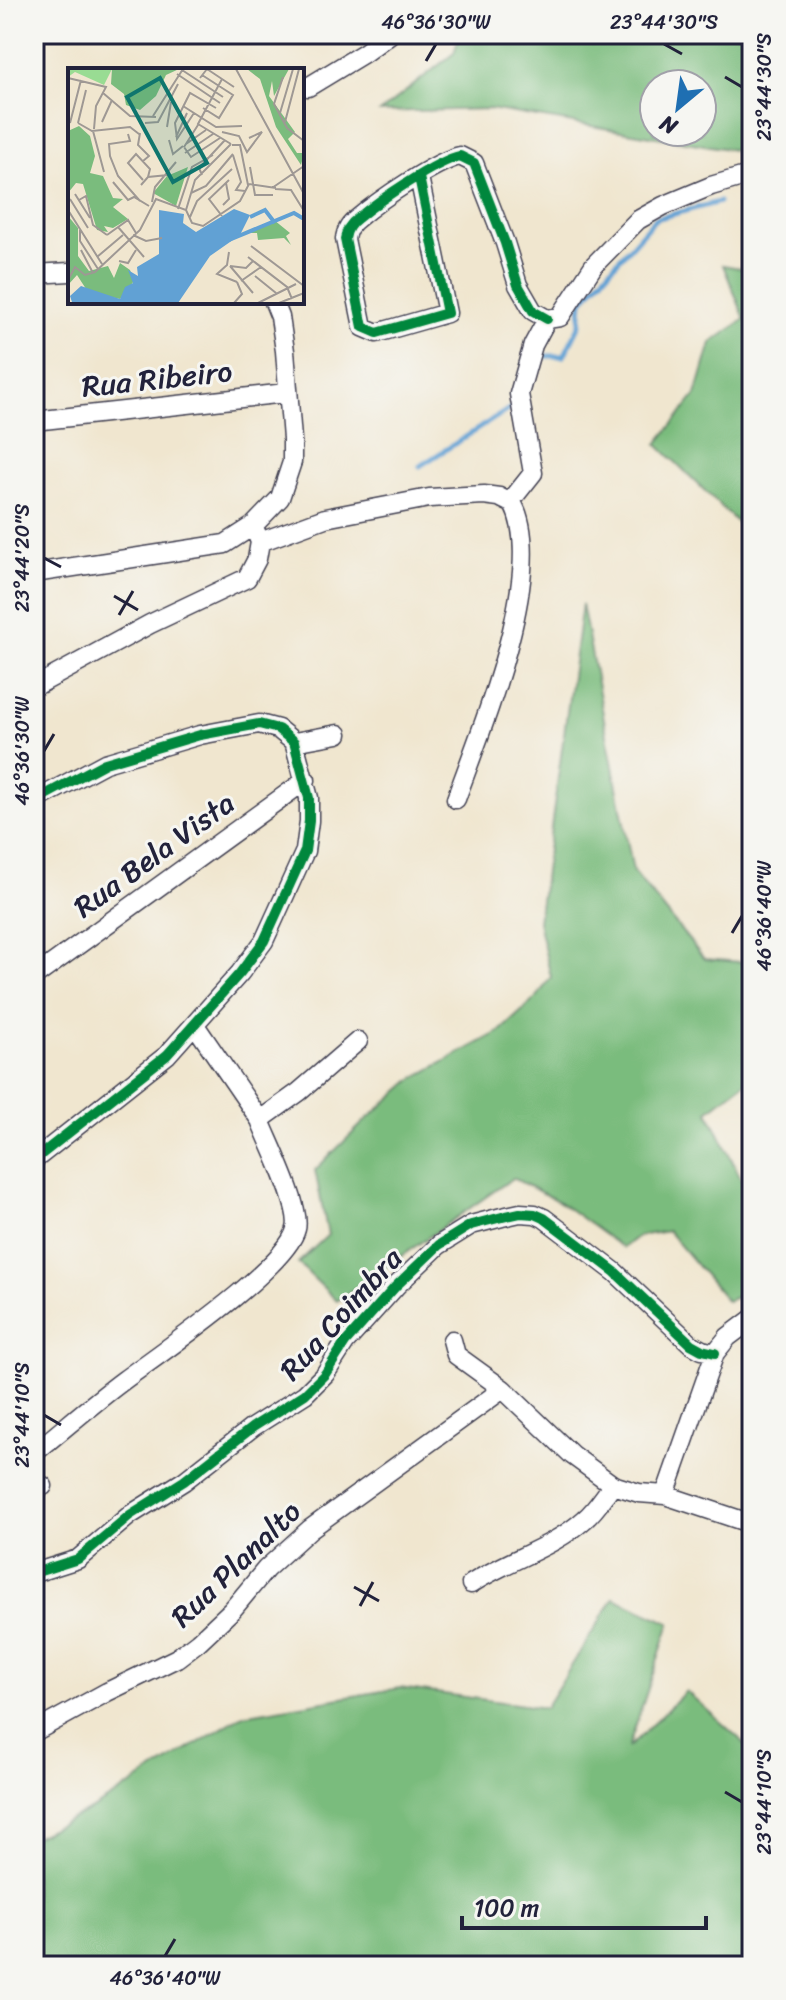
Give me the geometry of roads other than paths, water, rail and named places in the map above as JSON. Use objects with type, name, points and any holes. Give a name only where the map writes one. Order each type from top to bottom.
[{"type":"street","points":[[308,87],[390,34]]},
{"type":"street","points":[[419,177],[447,313],[377,333],[363,327],[346,232],[357,219],[419,177],[455,157],[465,156],[474,163],[518,285],[533,311],[547,319],[560,317],[594,265],[638,220],[711,186],[752,174]]},
{"type":"street","points":[[34,274],[68,272]]},
{"type":"street","points":[[34,687],[150,624],[247,578],[257,559],[256,534],[280,498],[292,462],[285,351],[275,304]]},
{"type":"street","points":[[512,503],[533,473],[521,403],[533,345],[547,319]]},
{"type":"street","name":"Rua Ribeiro","points":[[34,421],[286,393]]},
{"type":"street","points":[[34,573],[200,549],[325,518],[429,498],[484,495],[512,503]]},
{"type":"street","points":[[456,799],[511,634],[522,571],[523,544],[512,503]]},
{"type":"street","points":[[34,801],[105,763],[200,735],[259,724],[278,729],[294,742],[308,789],[309,821],[305,851],[264,941],[240,973],[167,1055],[40,1155]]},
{"type":"street","points":[[294,742],[338,734]]},
{"type":"street","name":"Rua Bela Vista","points":[[34,977],[308,789]]},
{"type":"street","points":[[34,1453],[229,1302],[258,1277],[292,1240],[297,1226],[291,1198],[260,1120],[195,1025]]},
{"type":"street","points":[[260,1120],[299,1092],[358,1041]]},
{"type":"street","name":"Rua Coimbra","points":[[34,1573],[78,1559],[130,1515],[184,1481],[253,1427],[305,1394],[325,1374],[345,1343],[396,1286],[439,1245],[471,1225],[520,1213],[535,1214],[615,1272],[691,1344],[715,1353]]},
{"type":"street","points":[[665,1495],[715,1353],[728,1337],[752,1319]]},
{"type":"street","points":[[452,1340],[456,1355],[503,1389],[572,1455],[613,1485],[639,1493],[665,1495],[752,1524]]},
{"type":"street","name":"Rua Planalto","points":[[34,1732],[177,1658],[232,1610],[266,1569],[310,1529],[503,1389]]},
{"type":"street","points":[[471,1584],[586,1519],[613,1485]]},
{"type":"waterway","points":[[534,372],[540,356],[564,356],[580,324],[582,301],[655,219],[719,202]]},
{"type":"waterway","points":[[420,466],[517,404]]}]
